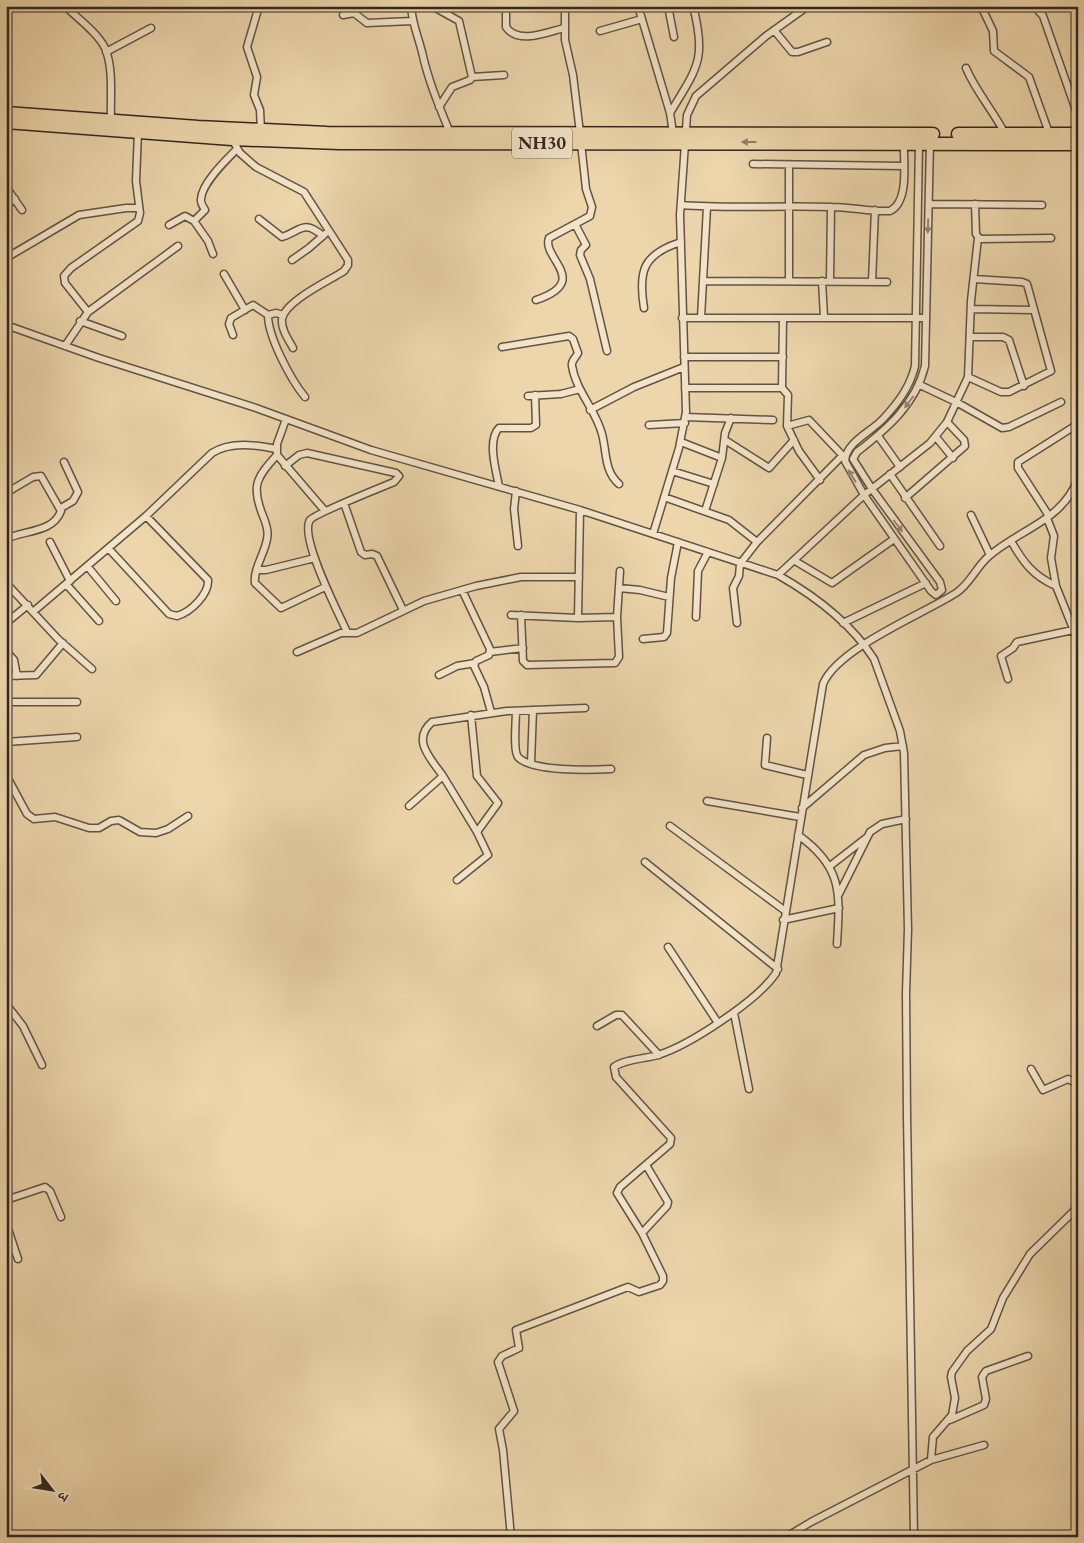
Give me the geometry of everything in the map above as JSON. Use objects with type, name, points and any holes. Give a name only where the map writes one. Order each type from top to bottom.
[{"type":"highway","name":"NH30","points":[[8,119],[111,122],[261,131],[450,133],[581,138],[673,133],[685,138],[904,142],[925,138],[1005,134],[1078,134]]},
{"type":"highway","name":"NH30","points":[[8,119],[234,144],[581,138],[925,138],[1078,144]]},
{"type":"street","points":[[64,6],[89,30],[106,52],[111,122]]},
{"type":"street","points":[[259,6],[247,46],[257,78],[254,95],[260,110],[261,131]]},
{"type":"street","points":[[411,6],[412,20],[422,51],[424,70],[450,133]]},
{"type":"street","points":[[432,6],[459,21],[472,77]]},
{"type":"street","points":[[506,6],[506,27],[514,35],[523,37],[564,28]]},
{"type":"street","points":[[536,300],[551,294],[561,281],[561,269],[549,247],[549,238],[590,216],[592,207],[586,189],[581,138],[564,28],[565,6]]},
{"type":"street","points":[[638,6],[670,113],[673,133]]},
{"type":"street","points":[[668,6],[674,37]]},
{"type":"street","points":[[670,113],[700,56],[701,39],[693,6]]},
{"type":"street","points":[[653,534],[681,442],[685,420],[681,205],[687,115],[696,96],[774,30],[808,6]]},
{"type":"street","points":[[981,6],[993,31],[994,51],[1029,77],[1049,133]]},
{"type":"street","points":[[1034,6],[1043,16],[1078,116]]},
{"type":"street","points":[[343,15],[354,13],[367,23],[412,20]]},
{"type":"street","points":[[600,31],[642,19]]},
{"type":"street","points":[[106,52],[151,28]]},
{"type":"street","points":[[774,30],[792,52],[798,52],[826,42]]},
{"type":"street","points":[[966,68],[977,93],[989,104],[1005,134]]},
{"type":"street","points":[[439,107],[452,87],[470,80],[472,77],[504,75]]},
{"type":"street","points":[[6,135],[8,119]]},
{"type":"street","points":[[88,312],[65,283],[64,276],[71,268],[135,224],[139,218],[138,132]]},
{"type":"street","points":[[843,457],[847,468],[864,495],[894,538],[934,594],[939,594],[942,590],[940,582],[854,463],[853,456],[878,436],[908,404],[920,385],[924,366],[928,204],[925,138]]},
{"type":"street","points":[[737,623],[733,588],[739,576],[740,564],[757,542],[843,457],[850,447],[882,420],[910,383],[915,366],[914,318],[925,138]]},
{"type":"street","points":[[681,205],[707,207],[764,205],[890,210],[898,204],[903,192],[904,142]]},
{"type":"street","points":[[194,220],[205,211],[200,200],[208,183],[234,144],[256,167],[304,192],[348,260],[346,268],[297,299],[283,315],[283,328],[293,348]]},
{"type":"street","points":[[753,164],[903,166]]},
{"type":"street","points":[[789,164],[790,281]]},
{"type":"street","points":[[6,187],[22,210]]},
{"type":"street","points":[[6,205],[15,199]]},
{"type":"street","points":[[928,204],[1042,205]]},
{"type":"street","points":[[778,575],[864,495],[936,437],[958,403],[968,377],[971,309],[978,238],[975,204]]},
{"type":"street","points":[[701,318],[707,207]]},
{"type":"street","points":[[830,281],[832,207]]},
{"type":"street","points":[[6,258],[79,216],[126,208],[138,208]]},
{"type":"street","points":[[872,282],[875,210]]},
{"type":"street","points":[[169,225],[185,216],[194,220],[208,241],[213,254]]},
{"type":"street","points":[[259,218],[282,237],[300,227],[315,229],[323,236]]},
{"type":"street","points":[[575,224],[586,245],[580,254],[590,279],[606,351]]},
{"type":"street","points":[[292,260],[329,230]]},
{"type":"street","points":[[978,238],[1051,238]]},
{"type":"street","points":[[644,308],[641,283],[647,263],[651,257],[681,242]]},
{"type":"street","points":[[65,346],[80,321],[88,312],[178,246]]},
{"type":"street","points":[[224,274],[245,310]]},
{"type":"street","points":[[968,377],[1001,392],[1009,392],[1051,371],[1033,310],[1029,287],[1025,283],[974,279]]},
{"type":"street","points":[[703,281],[887,282]]},
{"type":"street","points":[[822,281],[824,317]]},
{"type":"street","points":[[233,335],[229,324],[230,318],[256,305],[268,315],[269,328],[290,378],[305,397]]},
{"type":"street","points":[[971,309],[1033,310]]},
{"type":"street","points":[[268,315],[276,313],[283,315]]},
{"type":"street","points":[[682,318],[924,318]]},
{"type":"street","points":[[783,319],[782,388],[788,395],[787,426],[820,480]]},
{"type":"street","points":[[80,321],[122,336]]},
{"type":"street","points":[[6,325],[286,419],[371,450],[580,510],[778,575],[808,592],[864,644],[874,659],[900,731],[903,746],[906,819],[906,1116],[914,1537]]},
{"type":"street","points":[[502,347],[572,337],[578,353],[572,361],[572,366],[580,389],[602,433],[609,472],[620,484]]},
{"type":"street","points":[[970,337],[1003,337],[1009,340],[1024,386]]},
{"type":"street","points":[[684,357],[783,357]]},
{"type":"street","points":[[590,410],[634,386],[684,367]]},
{"type":"street","points":[[920,385],[958,403],[981,418],[1006,429],[1062,402]]},
{"type":"street","points":[[685,388],[782,388]]},
{"type":"street","points":[[499,486],[493,455],[496,431],[499,428],[531,428],[536,425],[532,396],[561,394],[580,389]]},
{"type":"street","points":[[705,511],[722,458],[731,418]]},
{"type":"street","points":[[650,425],[685,420],[731,418],[773,420]]},
{"type":"street","points":[[286,419],[277,452],[259,475],[257,483],[258,502],[268,530],[268,538],[255,583],[278,607],[286,606],[325,587]]},
{"type":"street","points":[[787,426],[809,420],[843,457],[854,463]]},
{"type":"street","points":[[905,498],[963,448],[965,443],[947,422]]},
{"type":"street","points":[[1078,424],[1018,462],[1018,468],[1048,517],[1054,536],[1051,558],[1056,586],[1078,641]]},
{"type":"street","points":[[878,436],[900,467]]},
{"type":"street","points":[[936,437],[953,458]]},
{"type":"street","points":[[725,440],[769,468],[794,440]]},
{"type":"street","points":[[681,442],[722,458]]},
{"type":"street","points":[[34,611],[109,549],[206,458],[219,449],[241,445],[277,452],[285,466],[325,511]]},
{"type":"street","points":[[285,466],[302,454],[307,453],[396,473],[399,476],[394,482],[313,517],[308,526],[325,587],[347,632]]},
{"type":"street","points":[[6,539],[19,533],[40,530],[58,516],[61,508],[73,501],[78,492],[64,462]]},
{"type":"street","points":[[672,471],[714,484]]},
{"type":"street","points":[[890,474],[940,546]]},
{"type":"street","points":[[6,493],[33,477],[41,476],[61,508]]},
{"type":"street","points":[[511,1537],[504,1450],[499,1430],[514,1411],[502,1380],[498,1359],[519,1348],[516,1332],[519,1327],[628,1287],[639,1292],[662,1284],[663,1276],[642,1232],[617,1193],[620,1187],[670,1144],[671,1138],[616,1078],[613,1068],[616,1065],[660,1054],[718,1023],[734,1013],[769,982],[778,968],[784,910],[825,680],[834,669],[864,644],[960,590],[990,555],[1048,517],[1068,500],[1078,478]]},
{"type":"street","points":[[516,491],[514,509],[518,546]]},
{"type":"street","points":[[664,497],[736,524],[757,542]]},
{"type":"street","points":[[344,503],[361,552],[364,555],[372,554],[376,556],[403,610]]},
{"type":"street","points":[[578,618],[580,510]]},
{"type":"street","points":[[971,515],[990,555]]},
{"type":"street","points":[[109,549],[170,614],[178,616],[186,612],[204,594],[207,589],[208,580],[146,516]]},
{"type":"street","points":[[795,561],[832,583],[894,538]]},
{"type":"street","points":[[1011,541],[1029,569],[1039,578],[1056,586]]},
{"type":"street","points":[[50,542],[68,583],[99,621]]},
{"type":"street","points":[[643,639],[666,635],[669,597],[678,542]]},
{"type":"street","points":[[696,617],[698,571],[708,552]]},
{"type":"street","points":[[258,570],[266,570],[316,558]]},
{"type":"street","points":[[88,567],[116,601]]},
{"type":"street","points":[[521,616],[523,661],[528,665],[612,664],[619,657],[617,617],[620,570]]},
{"type":"street","points":[[297,652],[347,632],[358,632],[403,610],[462,590],[521,577],[579,576]]},
{"type":"street","points":[[6,583],[63,643],[92,669]]},
{"type":"street","points":[[843,623],[926,583]]},
{"type":"street","points":[[619,588],[640,590],[669,597]]},
{"type":"street","points":[[462,590],[490,652]]},
{"type":"street","points":[[6,623],[28,605]]},
{"type":"street","points":[[511,615],[578,618],[617,617]]},
{"type":"street","points":[[1008,679],[1001,655],[1013,648],[1016,643],[1073,630]]},
{"type":"street","points":[[6,676],[36,675],[63,643]]},
{"type":"street","points":[[439,675],[457,666],[474,663],[487,656],[490,652],[522,648]]},
{"type":"street","points":[[6,651],[14,660],[17,676]]},
{"type":"street","points":[[474,663],[491,712]]},
{"type":"street","points":[[6,702],[77,702]]},
{"type":"street","points":[[458,880],[488,855],[477,832],[443,776],[423,748],[424,732],[432,722],[491,712],[585,708]]},
{"type":"street","points":[[516,710],[518,757],[531,763],[559,769],[611,769]]},
{"type":"street","points":[[531,763],[533,710]]},
{"type":"street","points":[[471,715],[477,776],[498,803],[477,832]]},
{"type":"street","points":[[6,742],[77,737]]},
{"type":"street","points":[[767,738],[765,764],[808,775]]},
{"type":"street","points":[[802,808],[864,755],[885,748],[903,746]]},
{"type":"street","points":[[6,775],[27,814],[34,819],[55,817],[89,828],[99,828],[110,821],[119,820],[140,832],[156,833],[168,829],[188,816]]},
{"type":"street","points":[[409,806],[443,776]]},
{"type":"street","points":[[707,801],[800,817]]},
{"type":"street","points":[[830,866],[878,826],[906,819]]},
{"type":"street","points":[[670,826],[784,910]]},
{"type":"street","points":[[798,835],[818,851],[830,866],[838,894],[837,944]]},
{"type":"street","points":[[838,894],[867,837]]},
{"type":"street","points":[[645,862],[778,968]]},
{"type":"street","points":[[783,920],[839,908]]},
{"type":"street","points":[[668,947],[718,1023]]},
{"type":"street","points":[[6,1004],[23,1026],[42,1065]]},
{"type":"street","points":[[734,1013],[749,1089]]},
{"type":"street","points":[[597,1026],[616,1015],[622,1015],[660,1054]]},
{"type":"street","points":[[1031,1070],[1043,1090],[1068,1079],[1078,1084]]},
{"type":"street","points":[[642,1232],[667,1206],[668,1202],[646,1165]]},
{"type":"street","points":[[6,1200],[45,1187],[50,1191],[61,1217]]},
{"type":"street","points":[[949,1421],[954,1409],[952,1372],[967,1351],[991,1329],[1002,1298],[1030,1254],[1078,1207]]},
{"type":"street","points":[[6,1224],[18,1259]]},
{"type":"street","points":[[931,1460],[933,1437],[949,1421],[984,1405],[986,1399],[982,1377],[986,1371],[1028,1356]]},
{"type":"street","points":[[786,1537],[811,1522],[914,1471],[931,1460],[984,1445]]}]
